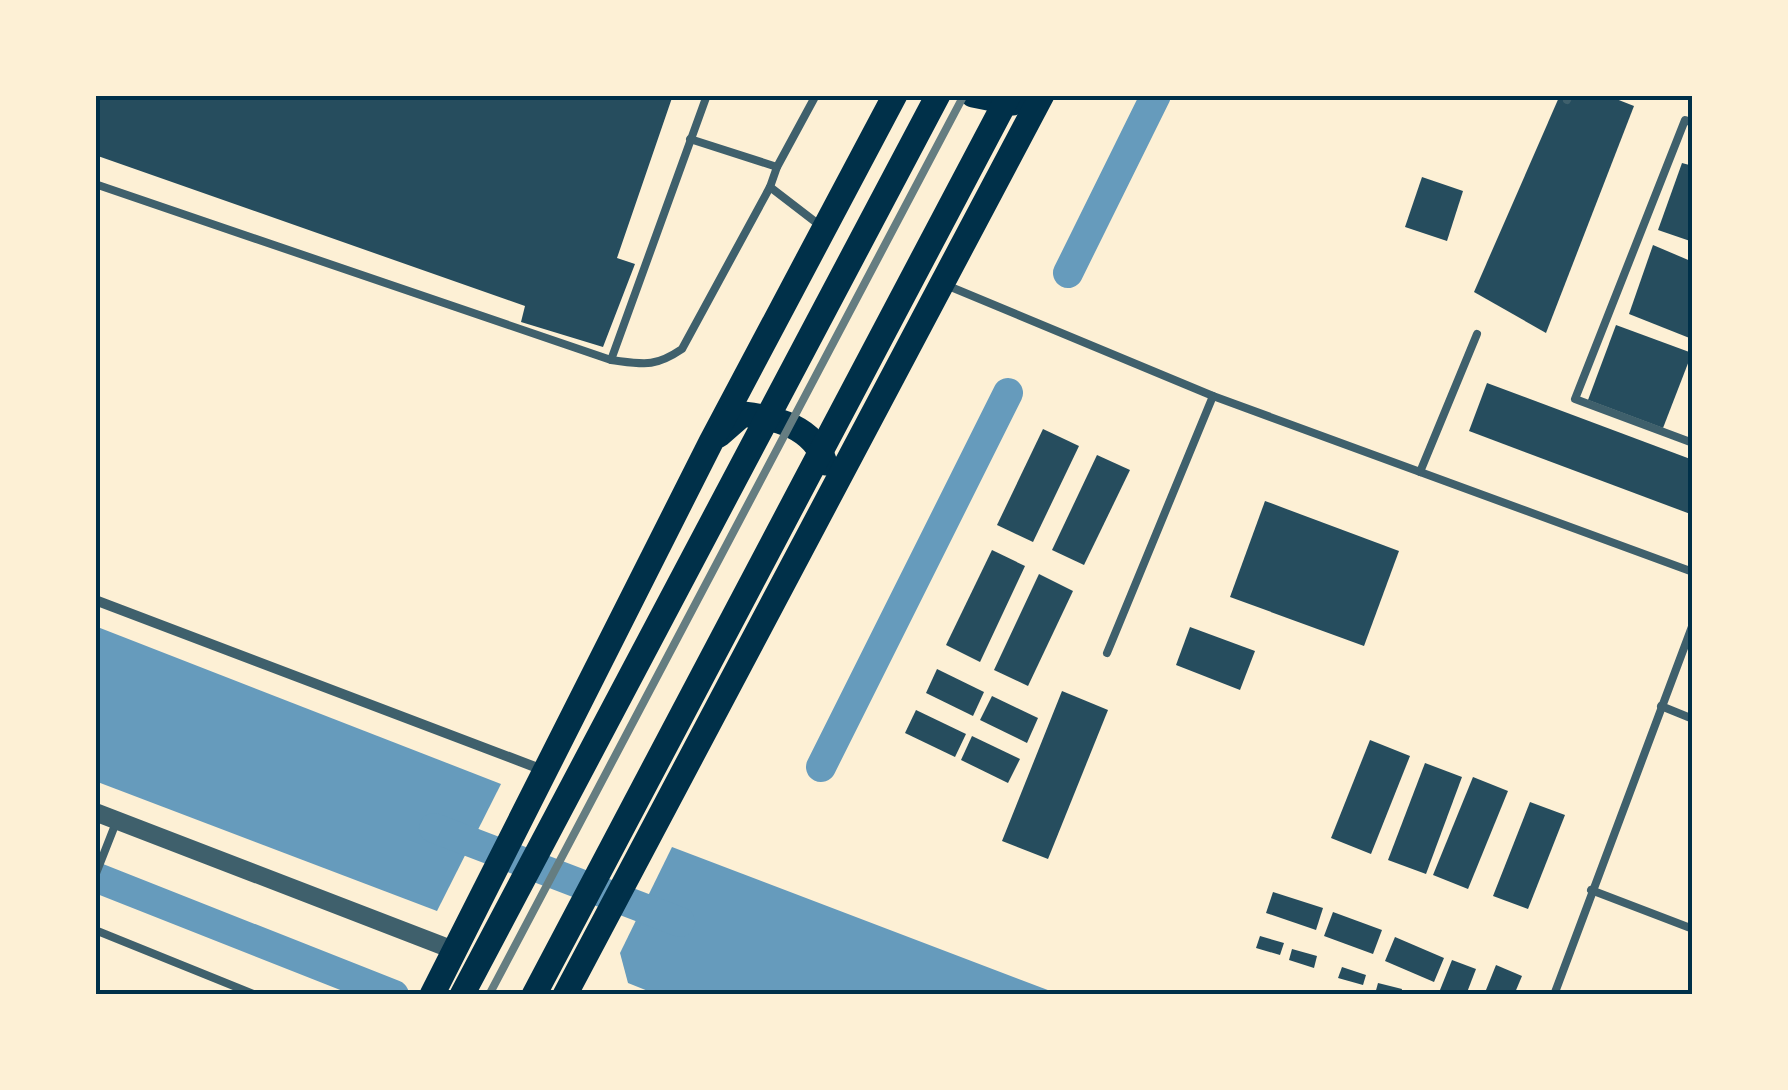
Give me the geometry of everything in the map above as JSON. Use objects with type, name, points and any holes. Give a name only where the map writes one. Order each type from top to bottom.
[{"type":"main road","points":[[432,994],[711,442],[895,95]]},
{"type":"main road","points":[[462,995],[938,95]]},
{"type":"main road","points":[[973,95],[1012,102],[1022,95]]},
{"type":"main road","points":[[534,995],[1009,95]]},
{"type":"main road","points":[[565,995],[1042,95]]},
{"type":"main road","points":[[711,442],[743,414],[775,418],[808,434],[825,459],[820,512]]},
{"type":"street","points":[[95,600],[545,771]]},
{"type":"street","points":[[95,812],[456,951]]},
{"type":"lane","points":[[611,360],[707,95]]},
{"type":"lane","points":[[95,184],[611,360],[646,365],[663,362],[682,349],[816,95]]},
{"type":"lane","points":[[1693,124],[1686,120],[1574,399],[1693,442]]},
{"type":"lane","points":[[690,139],[777,167]]},
{"type":"lane","points":[[770,187],[824,228]]},
{"type":"lane","points":[[942,283],[1213,396],[1693,572]]},
{"type":"lane","points":[[1420,472],[1477,334]]},
{"type":"lane","points":[[1107,653],[1213,396]]},
{"type":"lane","points":[[1554,995],[1693,624]]},
{"type":"lane","points":[[1661,706],[1693,719]]},
{"type":"lane","points":[[95,876],[117,820]]},
{"type":"lane","points":[[1591,890],[1693,929]]},
{"type":"lane","points":[[95,930],[256,995]]},
{"type":"water","points":[[95,626],[501,784],[437,911],[95,781]]},
{"type":"water","points":[[672,847],[1061,995],[658,995],[628,983],[620,953]]},
{"type":"building","points":[[95,95],[673,95],[617,258],[635,264],[603,347],[521,322],[525,306],[95,155]]},
{"type":"building","points":[[1560,95],[1606,95],[1634,106],[1546,333],[1474,292]]},
{"type":"building","points":[[1682,163],[1693,166],[1693,242],[1658,230]]},
{"type":"building","points":[[1422,177],[1463,191],[1447,241],[1405,227]]},
{"type":"building","points":[[1653,245],[1693,262],[1692,339],[1629,314]]},
{"type":"building","points":[[1616,325],[1692,353],[1663,428],[1588,400]]},
{"type":"building","points":[[1487,383],[1693,460],[1693,515],[1469,431]]},
{"type":"building","points":[[1043,429],[1079,446],[1033,542],[997,525]]},
{"type":"building","points":[[1097,455],[1130,470],[1084,565],[1052,550]]},
{"type":"building","points":[[1265,501],[1399,551],[1364,646],[1230,597]]},
{"type":"building","points":[[992,550],[1025,566],[980,662],[946,645]]},
{"type":"building","points":[[1039,574],[1073,591],[1028,686],[994,670]]},
{"type":"building","points":[[1190,627],[1255,651],[1240,690],[1176,665]]},
{"type":"building","points":[[937,669],[984,692],[973,716],[926,693]]},
{"type":"building","points":[[1062,691],[1108,710],[1048,859],[1002,841]]},
{"type":"building","points":[[992,696],[1038,718],[1027,743],[980,720]]},
{"type":"building","points":[[916,710],[966,734],[955,757],[905,733]]},
{"type":"building","points":[[972,736],[1020,759],[1008,783],[961,760]]},
{"type":"building","points":[[1370,740],[1410,756],[1371,854],[1331,838]]},
{"type":"building","points":[[1425,763],[1462,777],[1426,874],[1388,860]]},
{"type":"building","points":[[1473,777],[1508,791],[1468,889],[1433,875]]},
{"type":"building","points":[[1530,802],[1565,815],[1528,909],[1493,896]]},
{"type":"building","points":[[1273,892],[1323,908],[1316,930],[1266,913]]},
{"type":"building","points":[[1333,912],[1382,930],[1373,954],[1324,936]]},
{"type":"building","points":[[1260,936],[1284,943],[1280,955],[1256,948]]},
{"type":"building","points":[[1395,937],[1444,958],[1434,982],[1385,961]]},
{"type":"building","points":[[1292,949],[1317,956],[1314,968],[1289,960]]},
{"type":"building","points":[[1452,960],[1476,969],[1466,995],[1438,995]]},
{"type":"building","points":[[1496,965],[1522,976],[1514,995],[1484,995]]},
{"type":"building","points":[[1342,967],[1366,975],[1363,985],[1338,978]]},
{"type":"building","points":[[1378,983],[1402,989],[1401,995],[1375,994]]},
{"type":"waterway","points":[[1068,273],[1156,95]]},
{"type":"waterway","points":[[821,767],[1008,393]]},
{"type":"waterway","points":[[434,828],[680,922]]},
{"type":"waterway","points":[[95,877],[394,995]]},
{"type":"railway","points":[[489,995],[964,95]]}]
